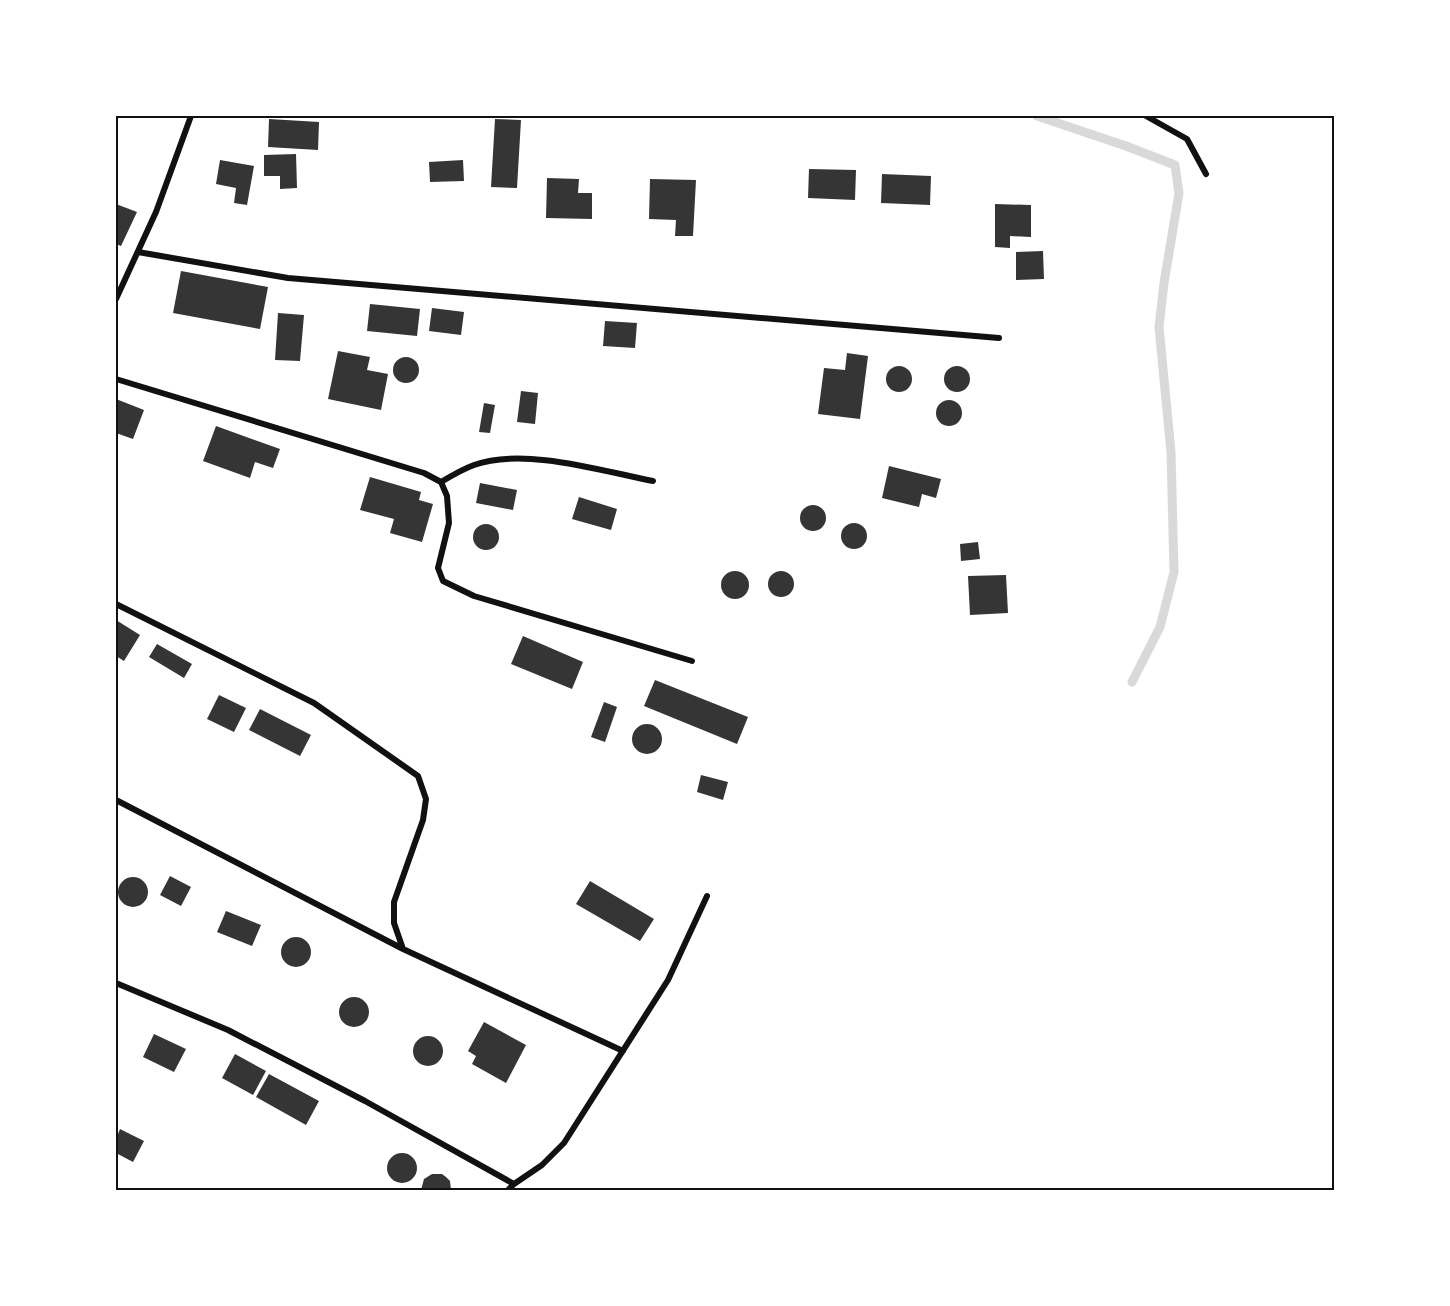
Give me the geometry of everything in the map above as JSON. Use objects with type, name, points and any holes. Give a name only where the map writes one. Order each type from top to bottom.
[{"type":"street","points":[[116,299],[156,212],[191,116]]},
{"type":"street","points":[[1146,116],[1187,139],[1206,174]]},
{"type":"street","points":[[138,252],[288,278],[999,338]]},
{"type":"street","points":[[116,379],[413,469],[441,482],[447,496],[449,523],[438,568],[443,581],[474,596],[692,662]]},
{"type":"street","points":[[441,482],[473,465],[496,459],[542,459],[653,481]]},
{"type":"street","points":[[116,604],[314,703],[418,776],[426,799],[423,820],[394,902],[394,923],[402,949]]},
{"type":"street","points":[[116,800],[402,949],[623,1051]]},
{"type":"street","points":[[508,1191],[514,1184],[542,1165],[564,1143],[668,980],[707,896]]},
{"type":"street","points":[[116,983],[228,1030],[365,1101],[514,1184]]},
{"type":"building","points":[[269,119],[319,122],[318,150],[268,147]]},
{"type":"building","points":[[495,119],[521,120],[517,188],[491,187]]},
{"type":"building","points":[[296,154],[297,188],[280,189],[280,176],[264,176],[264,155]]},
{"type":"building","points":[[220,160],[254,166],[247,205],[234,203],[236,188],[216,184]]},
{"type":"building","points":[[463,160],[464,181],[430,182],[429,162]]},
{"type":"building","points":[[809,169],[856,170],[855,200],[808,198]]},
{"type":"building","points":[[882,174],[931,176],[930,205],[881,203]]},
{"type":"building","points":[[547,178],[579,179],[578,193],[592,193],[592,219],[546,218]]},
{"type":"building","points":[[650,179],[696,180],[693,236],[675,236],[676,220],[649,219]]},
{"type":"building","points":[[116,204],[137,212],[121,246],[116,244]]},
{"type":"building","points":[[995,204],[1031,205],[1031,237],[1010,236],[1010,248],[995,247]]},
{"type":"building","points":[[1043,251],[1044,279],[1016,280],[1016,252]]},
{"type":"building","points":[[181,271],[268,287],[260,329],[173,313]]},
{"type":"building","points":[[370,304],[420,309],[417,336],[367,331]]},
{"type":"building","points":[[432,308],[464,312],[461,335],[429,331]]},
{"type":"building","points":[[278,313],[304,315],[300,361],[275,360]]},
{"type":"building","points":[[605,321],[637,323],[635,348],[603,346]]},
{"type":"building","points":[[338,351],[370,357],[367,370],[388,374],[381,410],[328,399]]},
{"type":"building","points":[[847,353],[868,356],[860,419],[818,414],[824,368],[845,370]]},
{"type":"building","points":[[406,357],[415,361],[419,370],[415,379],[406,383],[397,379],[393,370],[397,361]]},
{"type":"building","points":[[899,366],[908,370],[912,379],[908,388],[899,392],[890,388],[886,379],[890,370]]},
{"type":"building","points":[[957,366],[966,370],[970,379],[966,388],[957,392],[948,388],[944,379],[948,370]]},
{"type":"building","points":[[521,391],[538,393],[535,424],[517,422]]},
{"type":"building","points":[[116,399],[144,410],[133,439],[116,433]]},
{"type":"building","points":[[949,400],[958,404],[962,413],[958,422],[949,426],[940,422],[936,413],[940,404]]},
{"type":"building","points":[[484,403],[495,405],[490,433],[479,432]]},
{"type":"building","points":[[216,426],[280,449],[273,468],[255,462],[250,478],[203,461]]},
{"type":"building","points":[[889,466],[941,479],[936,498],[922,494],[919,507],[882,498]]},
{"type":"building","points":[[370,477],[421,492],[419,500],[433,504],[422,542],[390,533],[394,519],[360,510]]},
{"type":"building","points":[[480,483],[517,490],[513,510],[476,503]]},
{"type":"building","points":[[579,497],[617,509],[611,530],[572,519]]},
{"type":"building","points":[[813,505],[822,509],[826,518],[822,527],[813,531],[804,527],[800,518],[804,509]]},
{"type":"building","points":[[854,523],[863,527],[867,536],[863,545],[854,549],[845,545],[841,536],[845,527]]},
{"type":"building","points":[[486,524],[495,528],[499,537],[495,546],[486,550],[477,546],[473,537],[477,528]]},
{"type":"building","points":[[978,542],[980,559],[961,561],[960,544]]},
{"type":"building","points":[[735,571],[745,575],[749,585],[745,595],[735,599],[725,595],[721,585],[725,575]]},
{"type":"building","points":[[781,571],[790,575],[794,584],[790,593],[781,597],[772,593],[768,584],[772,575]]},
{"type":"building","points":[[1006,575],[1008,613],[970,615],[968,576]]},
{"type":"building","points":[[116,620],[140,635],[124,661],[116,656]]},
{"type":"building","points":[[523,636],[583,662],[572,689],[511,664]]},
{"type":"building","points":[[157,644],[192,664],[184,678],[149,657]]},
{"type":"building","points":[[655,680],[748,717],[737,744],[644,706]]},
{"type":"building","points":[[219,695],[246,708],[234,732],[207,719]]},
{"type":"building","points":[[604,702],[617,707],[605,742],[591,737]]},
{"type":"building","points":[[260,709],[311,735],[300,756],[249,730]]},
{"type":"building","points":[[647,724],[658,728],[662,739],[658,750],[647,754],[636,750],[632,739],[636,728]]},
{"type":"building","points":[[701,775],[728,782],[723,800],[697,792]]},
{"type":"building","points":[[170,876],[191,887],[181,906],[160,895]]},
{"type":"building","points":[[133,877],[144,881],[148,892],[144,903],[133,907],[122,903],[118,892],[122,881]]},
{"type":"building","points":[[590,881],[654,919],[640,941],[576,904]]},
{"type":"building","points":[[226,911],[261,925],[252,946],[217,932]]},
{"type":"building","points":[[296,937],[307,941],[311,952],[307,963],[296,967],[285,963],[281,952],[285,941]]},
{"type":"building","points":[[354,997],[365,1001],[369,1012],[365,1023],[354,1027],[343,1023],[339,1012],[343,1001]]},
{"type":"building","points":[[484,1022],[526,1045],[506,1083],[472,1064],[476,1056],[468,1051]]},
{"type":"building","points":[[154,1034],[186,1049],[174,1072],[143,1057]]},
{"type":"building","points":[[428,1036],[439,1040],[443,1051],[439,1062],[428,1066],[417,1062],[413,1051],[417,1040]]},
{"type":"building","points":[[235,1054],[266,1071],[253,1095],[222,1078]]},
{"type":"building","points":[[269,1074],[319,1101],[306,1125],[256,1097]]},
{"type":"building","points":[[120,1129],[144,1141],[133,1162],[116,1153],[116,1139]]},
{"type":"building","points":[[402,1153],[413,1157],[417,1168],[413,1179],[402,1183],[391,1179],[387,1168],[391,1157]]},
{"type":"building","points":[[432,1174],[442,1174],[446,1177],[450,1181],[451,1190],[421,1190],[424,1179]]},
{"type":"waterway","points":[[1037,116],[1175,165],[1179,193],[1159,327],[1171,452],[1174,572],[1160,627],[1132,682]]}]
